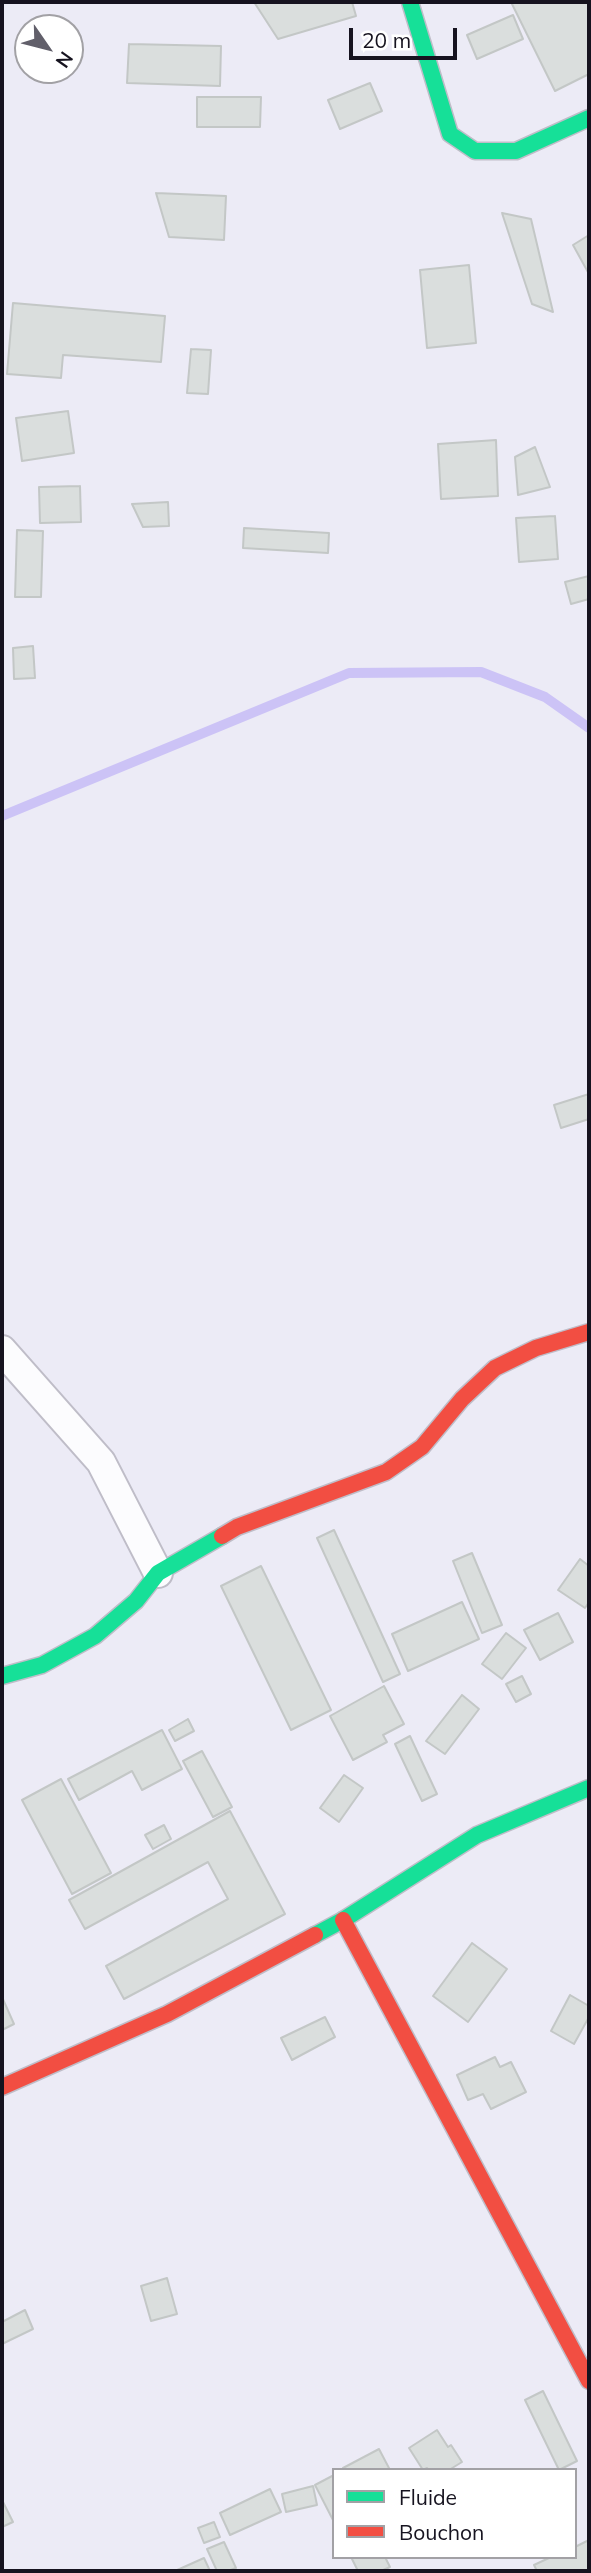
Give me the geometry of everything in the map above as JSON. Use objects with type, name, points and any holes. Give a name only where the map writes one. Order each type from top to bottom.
[{"type":"street","points":[[410,2],[450,134],[475,151],[516,151],[589,118]]},
{"type":"street","points":[[2,1676],[42,1665],[95,1636],[136,1601],[158,1573],[237,1527],[386,1472],[422,1447],[462,1399],[495,1368],[536,1348],[589,1332]]},
{"type":"street","points":[[2,1350],[101,1461],[158,1573]]},
{"type":"street","points":[[2,2087],[167,2014],[343,1920],[477,1835],[589,1788]]},
{"type":"street","points":[[343,1920],[589,2381]]},
{"type":"building","points":[[254,2],[352,2],[356,16],[278,39]]},
{"type":"building","points":[[511,2],[589,2],[589,74],[555,91]]},
{"type":"building","points":[[513,15],[523,39],[477,59],[467,35]]},
{"type":"building","points":[[129,44],[221,46],[220,86],[127,83]]},
{"type":"building","points":[[370,83],[382,111],[340,129],[328,100]]},
{"type":"building","points":[[197,97],[261,97],[260,127],[197,127]]},
{"type":"building","points":[[156,193],[226,196],[224,240],[169,237]]},
{"type":"building","points":[[502,213],[531,219],[553,312],[532,304]]},
{"type":"building","points":[[589,235],[589,274],[573,245]]},
{"type":"building","points":[[469,265],[476,343],[427,348],[420,270]]},
{"type":"building","points":[[13,303],[165,316],[161,362],[63,355],[61,378],[7,374]]},
{"type":"building","points":[[191,349],[211,350],[208,394],[187,393]]},
{"type":"building","points":[[68,411],[74,453],[22,461],[16,418]]},
{"type":"building","points":[[496,440],[498,496],[441,499],[438,444]]},
{"type":"building","points":[[535,447],[550,487],[518,495],[515,457]]},
{"type":"building","points":[[80,486],[81,522],[40,523],[39,487]]},
{"type":"building","points":[[168,502],[169,526],[143,527],[132,504]]},
{"type":"building","points":[[555,516],[558,559],[519,562],[516,518]]},
{"type":"building","points":[[244,528],[329,533],[328,553],[243,548]]},
{"type":"building","points":[[17,530],[43,531],[41,597],[15,597]]},
{"type":"building","points":[[589,576],[589,599],[571,604],[565,582]]},
{"type":"building","points":[[33,646],[35,678],[14,679],[13,648]]},
{"type":"building","points":[[589,1094],[589,1119],[561,1128],[554,1105]]},
{"type":"building","points":[[334,1530],[400,1674],[383,1682],[317,1538]]},
{"type":"building","points":[[472,1553],[502,1625],[482,1633],[453,1561]]},
{"type":"building","points":[[580,1559],[589,1566],[589,1602],[585,1608],[558,1590]]},
{"type":"building","points":[[261,1566],[331,1710],[291,1730],[221,1586]]},
{"type":"building","points":[[462,1602],[479,1639],[408,1671],[392,1634]]},
{"type":"building","points":[[558,1613],[573,1642],[540,1660],[524,1630]]},
{"type":"building","points":[[506,1633],[526,1648],[502,1679],[482,1664]]},
{"type":"building","points":[[522,1676],[531,1694],[516,1702],[506,1684]]},
{"type":"building","points":[[384,1686],[404,1724],[383,1735],[387,1742],[353,1760],[330,1716]]},
{"type":"building","points":[[462,1695],[479,1709],[445,1754],[426,1741]]},
{"type":"building","points":[[188,1719],[194,1731],[175,1741],[169,1730]]},
{"type":"building","points":[[162,1730],[182,1769],[142,1790],[132,1771],[79,1800],[68,1779]]},
{"type":"building","points":[[410,1736],[437,1794],[422,1801],[395,1744]]},
{"type":"building","points":[[202,1751],[232,1807],[213,1817],[183,1761]]},
{"type":"building","points":[[344,1775],[363,1788],[339,1822],[320,1808]]},
{"type":"building","points":[[61,1779],[111,1873],[72,1894],[22,1800]]},
{"type":"building","points":[[230,1811],[285,1914],[124,1999],[106,1966],[228,1899],[208,1862],[85,1929],[69,1900]]},
{"type":"building","points":[[164,1825],[171,1839],[153,1849],[145,1835]]},
{"type":"building","points":[[472,1943],[507,1969],[468,2022],[433,1996]]},
{"type":"building","points":[[570,1995],[589,2006],[589,2017],[574,2044],[551,2031]]},
{"type":"building","points":[[2,1997],[14,2024],[2,2030]]},
{"type":"building","points":[[325,2017],[335,2037],[292,2060],[281,2038]]},
{"type":"building","points":[[495,2057],[500,2067],[511,2062],[526,2092],[491,2109],[483,2094],[468,2100],[457,2075]]},
{"type":"building","points":[[167,2278],[177,2314],[151,2321],[141,2286]]},
{"type":"building","points":[[25,2310],[33,2329],[2,2344],[2,2322]]},
{"type":"building","points":[[543,2391],[577,2461],[558,2468],[525,2400]]},
{"type":"building","points":[[437,2430],[462,2462],[452,2468],[422,2468],[409,2448]]},
{"type":"building","points":[[379,2449],[389,2468],[343,2468]]},
{"type":"building","points":[[332,2476],[332,2518],[315,2485]]},
{"type":"building","points":[[313,2486],[317,2505],[286,2512],[282,2494]]},
{"type":"building","points":[[270,2489],[281,2512],[230,2535],[220,2513]]},
{"type":"building","points":[[2,2500],[13,2522],[2,2527]]},
{"type":"building","points":[[214,2522],[220,2537],[204,2543],[198,2528]]},
{"type":"building","points":[[589,2540],[589,2571],[537,2571],[534,2565],[547,2559],[577,2559],[577,2546]]},
{"type":"building","points":[[224,2542],[236,2568],[217,2571],[207,2549]]},
{"type":"building","points":[[204,2558],[210,2571],[175,2571]]},
{"type":"building","points":[[352,2559],[386,2559],[390,2567],[381,2571],[358,2571]]},
{"type":"waterway","points":[[2,816],[349,673],[481,672],[545,697],[589,728]]},
{"type":"traffic: fast","points":[[410,2],[450,134],[475,151],[516,151],[589,118]]},
{"type":"traffic: fast","points":[[2,1676],[42,1665],[95,1636],[136,1601],[158,1573],[222,1536]]},
{"type":"traffic: fast","points":[[315,1935],[477,1835],[589,1788]]},
{"type":"traffic: jam","points":[[222,1536],[237,1527],[386,1472],[422,1447],[462,1399],[495,1368],[536,1348],[589,1332]]},
{"type":"traffic: jam","points":[[343,1920],[589,2381]]},
{"type":"traffic: jam","points":[[2,2087],[167,2014],[315,1935]]}]
